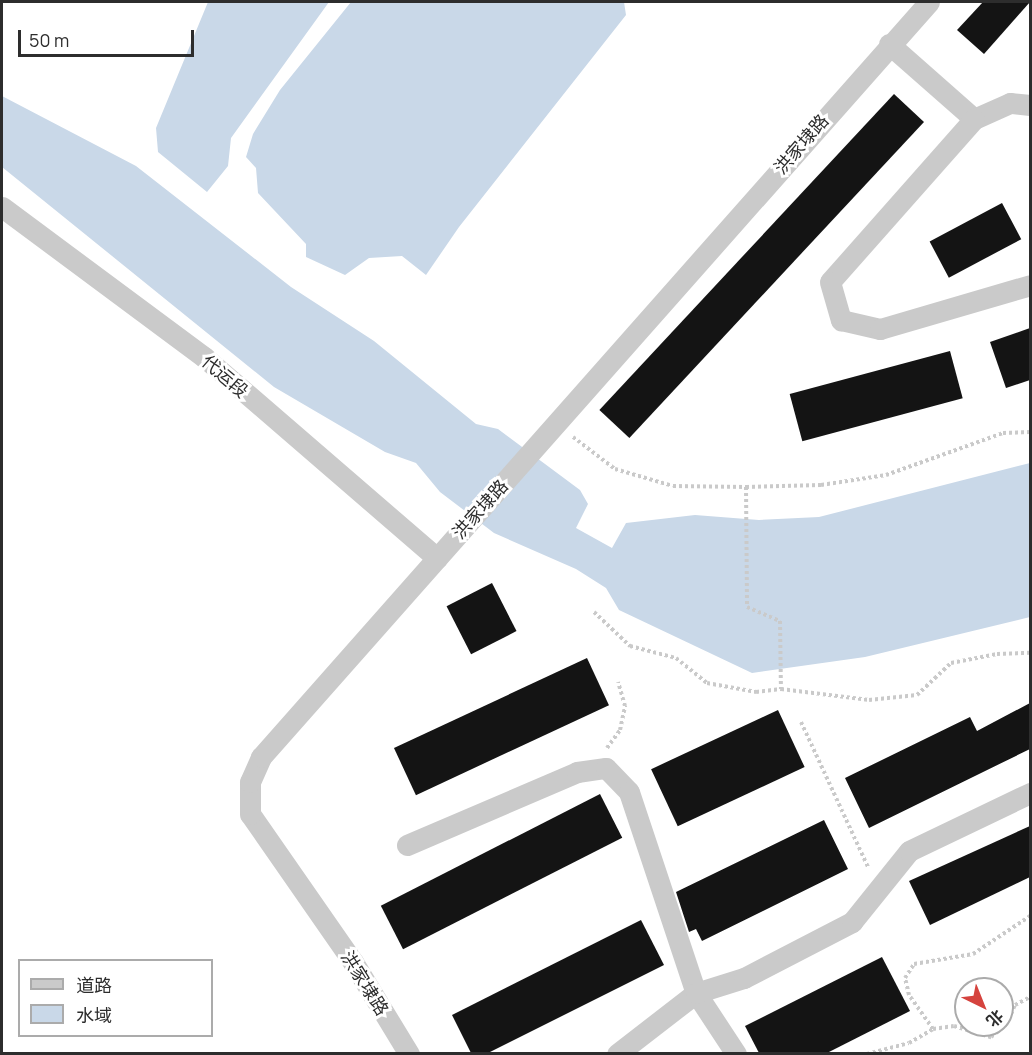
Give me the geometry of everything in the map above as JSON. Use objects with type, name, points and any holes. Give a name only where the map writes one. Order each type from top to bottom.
[{"type":"street","name":"洪家埭路","points":[[409,1053],[353,962],[250,814],[250,782],[261,758],[928,2]]},
{"type":"street","points":[[889,44],[974,119]]},
{"type":"street","points":[[1030,105],[1010,103],[974,119],[830,282],[841,320],[880,329],[1030,285]]},
{"type":"street","name":"代运段","points":[[2,207],[204,357],[437,558]]},
{"type":"street","points":[[407,845],[586,770],[606,768],[629,792],[656,884],[696,993],[736,1053]]},
{"type":"street","points":[[617,1053],[696,993],[744,978],[852,922],[909,851],[1030,793]]},
{"type":"path","points":[[552,429],[615,469],[673,486],[746,487],[821,485],[886,475],[1003,433],[1030,432]]},
{"type":"path","points":[[746,487],[747,607],[780,621],[781,689]]},
{"type":"path","points":[[594,612],[630,646],[676,658],[707,683],[756,692],[781,689],[869,700],[917,695],[951,663],[997,654],[1030,653]]},
{"type":"path","points":[[586,770],[620,730],[624,706],[618,682]]},
{"type":"path","points":[[801,722],[878,889]]},
{"type":"path","points":[[933,1029],[909,995],[905,978],[914,964],[974,954],[1030,916]]},
{"type":"path","points":[[867,1053],[909,1042],[933,1029],[954,1026],[991,1037],[1006,1025],[1015,1005],[1030,997]]},
{"type":"water","points":[[208,2],[329,2],[231,138],[228,166],[207,192],[158,152],[156,128]]},
{"type":"water","points":[[351,2],[624,2],[626,15],[459,227],[426,275],[402,256],[369,258],[345,275],[306,257],[306,244],[258,193],[256,168],[246,157],[253,134],[280,90]]},
{"type":"water","points":[[2,96],[136,166],[291,287],[374,341],[476,424],[498,429],[580,490],[588,504],[576,528],[612,548],[626,523],[695,515],[759,520],[819,517],[1030,463],[1030,617],[865,657],[752,673],[619,610],[606,588],[576,569],[494,533],[440,492],[416,463],[385,452],[274,387],[2,167]]},
{"type":"building","points":[[983,2],[1030,2],[984,54],[957,30]]},
{"type":"building","points":[[894,94],[924,122],[629,438],[599,410]]},
{"type":"building","points":[[1002,203],[1021,239],[949,278],[930,241]]},
{"type":"building","points":[[1030,328],[1030,380],[1006,388],[990,342]]},
{"type":"building","points":[[950,351],[963,398],[802,441],[790,394]]},
{"type":"building","points":[[492,583],[517,631],[471,654],[447,606]]},
{"type":"building","points":[[587,658],[609,705],[416,795],[394,748]]},
{"type":"building","points":[[1030,703],[1030,749],[869,828],[845,778],[970,717],[977,731]]},
{"type":"building","points":[[778,710],[805,767],[678,826],[651,769]]},
{"type":"building","points":[[600,794],[622,838],[403,949],[381,906]]},
{"type":"building","points":[[824,820],[848,869],[702,941],[696,929],[689,932],[676,892]]},
{"type":"building","points":[[1030,826],[1030,877],[930,925],[909,881]]},
{"type":"building","points":[[641,920],[664,965],[488,1053],[471,1053],[452,1015]]},
{"type":"building","points":[[882,957],[910,1011],[827,1053],[759,1053],[745,1026]]}]
